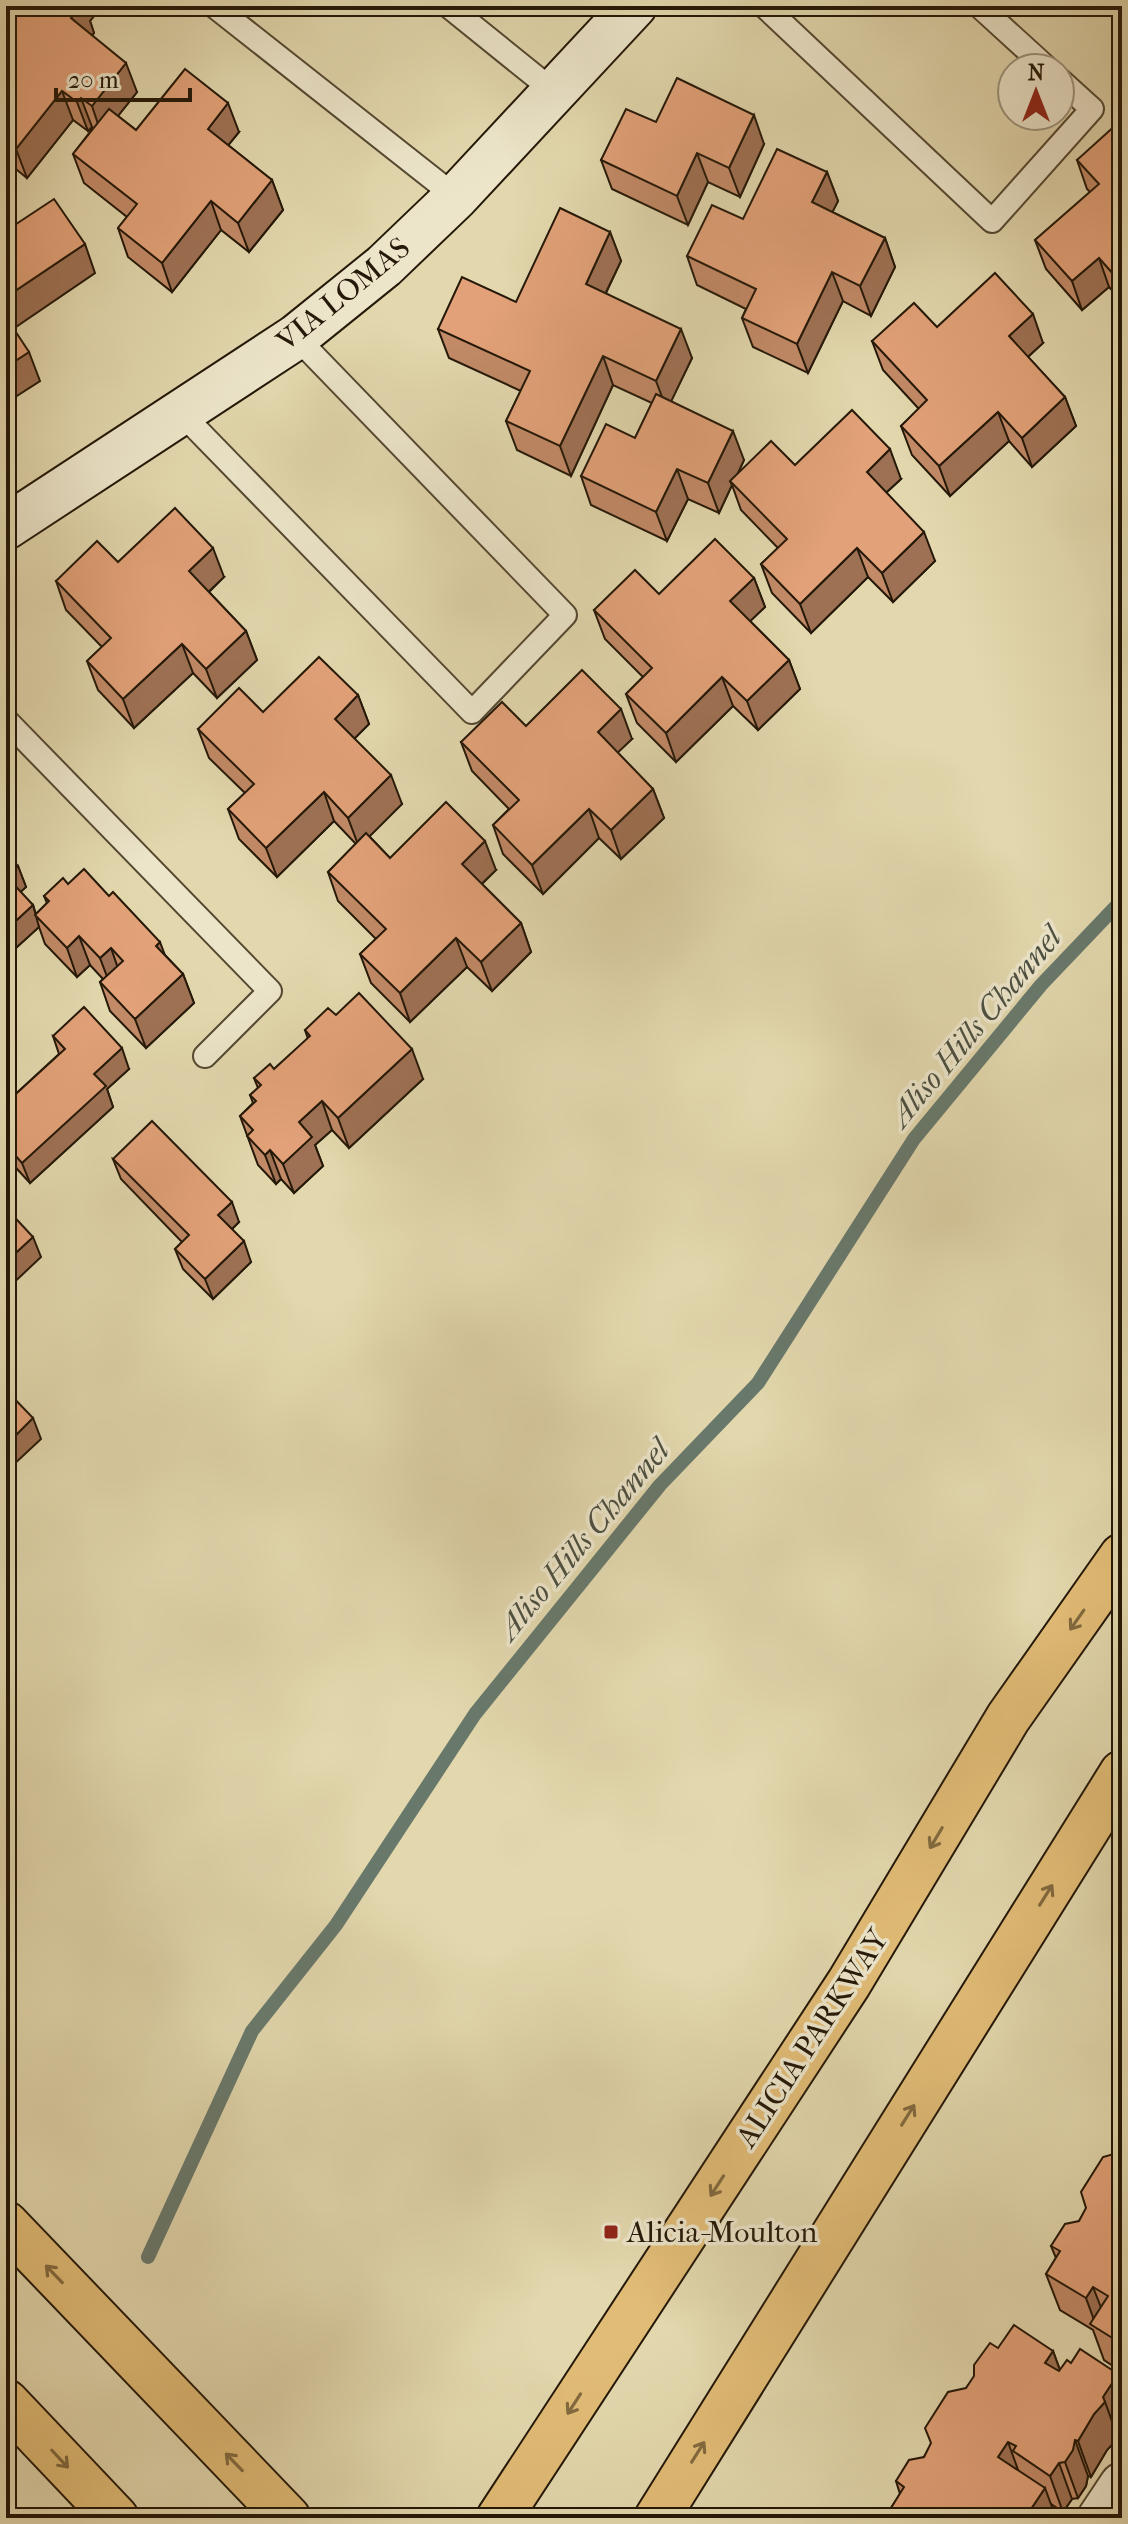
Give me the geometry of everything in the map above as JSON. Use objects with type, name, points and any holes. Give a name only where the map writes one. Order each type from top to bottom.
[{"type":"main road","name":"ALICIA PARKWAY","points":[[499,2518],[849,1983],[1008,1718],[1122,1556]]},
{"type":"main road","points":[[657,2518],[1122,1773]]},
{"type":"main road","points":[[6,2224],[288,2518]]},
{"type":"main road","points":[[6,2402],[116,2518]]},
{"type":"street","name":"VIA LOMAS","points":[[6,527],[296,337],[384,266],[456,197],[556,93],[634,6]]},
{"type":"street","points":[[1100,2518],[1122,2485]]},
{"type":"lane","points":[[214,6],[456,197]]},
{"type":"lane","points":[[448,6],[556,93]]},
{"type":"lane","points":[[764,6],[992,221],[1071,132]]},
{"type":"lane","points":[[979,6],[1029,52]]},
{"type":"lane","points":[[1076,94],[1092,109],[1076,127]]},
{"type":"lane","points":[[181,413],[472,712],[565,615],[296,337]]},
{"type":"lane","points":[[6,720],[270,991],[205,1056]]},
{"type":"building","points":[[6,6],[81,6],[71,18],[126,63],[92,106],[81,98],[77,102],[62,91],[16,149],[6,141]]},
{"type":"building","points":[[185,69],[228,103],[208,129],[272,180],[238,223],[211,201],[162,263],[118,228],[137,204],[73,154],[109,109],[136,130]]},
{"type":"building","points":[[677,78],[754,115],[729,168],[697,153],[677,196],[601,160],[626,109],[656,122]]},
{"type":"building","points":[[1118,123],[1122,128],[1122,284],[1099,258],[1072,281],[1035,240],[1099,184],[1077,160]]},
{"type":"building","points":[[777,149],[827,172],[812,202],[885,238],[860,286],[832,272],[797,344],[742,318],[756,289],[687,256],[712,205],[743,219]]},
{"type":"building","points":[[54,199],[85,244],[6,297],[6,228]]},
{"type":"building","points":[[560,208],[610,232],[586,284],[681,329],[656,381],[603,356],[560,446],[506,421],[530,371],[438,329],[462,277],[516,302]]},
{"type":"building","points":[[995,273],[1033,314],[1009,336],[1065,397],[1022,438],[998,412],[939,466],[901,426],[927,400],[872,341],[914,303],[937,327]]},
{"type":"building","points":[[6,317],[29,352],[6,367]]},
{"type":"building","points":[[656,394],[733,431],[708,483],[677,469],[656,512],[581,476],[606,424],[635,438]]},
{"type":"building","points":[[852,410],[890,449],[867,472],[924,532],[882,573],[857,548],[800,604],[761,564],[787,539],[730,481],[771,441],[795,465]]},
{"type":"building","points":[[175,508],[213,548],[189,571],[246,631],[206,669],[182,644],[123,699],[87,661],[111,638],[56,581],[97,541],[118,562]]},
{"type":"building","points":[[715,539],[754,578],[730,601],[789,660],[747,701],[722,677],[666,733],[626,694],[652,668],[594,610],[635,570],[659,594]]},
{"type":"building","points":[[319,657],[358,695],[335,719],[391,775],[348,818],[324,792],[266,848],[228,809],[254,784],[198,729],[239,688],[263,712]]},
{"type":"building","points":[[582,670],[621,709],[598,732],[653,789],[611,830],[589,809],[532,865],[493,825],[519,800],[461,742],[502,702],[526,726]]},
{"type":"building","points":[[446,802],[485,841],[462,864],[521,923],[481,962],[456,938],[400,993],[360,954],[386,929],[328,872],[366,833],[390,858]]},
{"type":"building","points":[[6,853],[18,866],[7,877],[33,905],[6,930]]},
{"type":"building","points":[[84,869],[109,896],[113,892],[160,942],[156,946],[183,974],[135,1019],[100,982],[123,961],[111,948],[100,958],[79,936],[67,948],[35,915],[49,901],[44,896],[63,878],[68,884]]},
{"type":"building","points":[[359,993],[412,1049],[338,1118],[322,1101],[299,1122],[312,1137],[283,1164],[270,1150],[265,1155],[247,1136],[253,1130],[240,1116],[256,1101],[250,1095],[261,1085],[254,1078],[270,1064],[274,1069],[310,1036],[305,1030],[328,1008],[336,1015]]},
{"type":"building","points":[[84,1007],[122,1048],[94,1074],[106,1086],[22,1163],[6,1145],[6,1103],[65,1049],[53,1036]]},
{"type":"building","points":[[152,1121],[232,1202],[218,1215],[244,1241],[205,1279],[175,1249],[189,1235],[113,1159]]},
{"type":"building","points":[[6,1208],[33,1237],[6,1262]]},
{"type":"building","points":[[6,1390],[33,1418],[6,1445]]},
{"type":"building","points":[[1122,2150],[1122,2344],[1090,2324],[1108,2296],[1093,2287],[1086,2298],[1046,2274],[1060,2251],[1051,2246],[1065,2224],[1079,2221],[1086,2208],[1081,2192],[1103,2157]]},
{"type":"building","points":[[1014,2325],[1053,2351],[1045,2363],[1059,2371],[1067,2360],[1071,2363],[1080,2349],[1118,2374],[1103,2397],[1105,2402],[1078,2441],[1075,2440],[1065,2462],[1059,2463],[1050,2476],[1013,2451],[1016,2446],[1008,2442],[998,2457],[1045,2488],[1025,2518],[906,2518],[891,2508],[904,2487],[896,2481],[909,2460],[924,2457],[931,2443],[925,2428],[948,2392],[966,2388],[974,2376],[974,2365],[990,2343],[998,2348]]},
{"type":"waterway","name":"Aliso Hills Channel","points":[[148,2257],[252,2031],[336,1925],[475,1714],[660,1485],[758,1383],[914,1139],[1041,985],[1122,900]]},
{"type":"place","name":"Alicia-Moulton","points":[[611,2232]]}]
